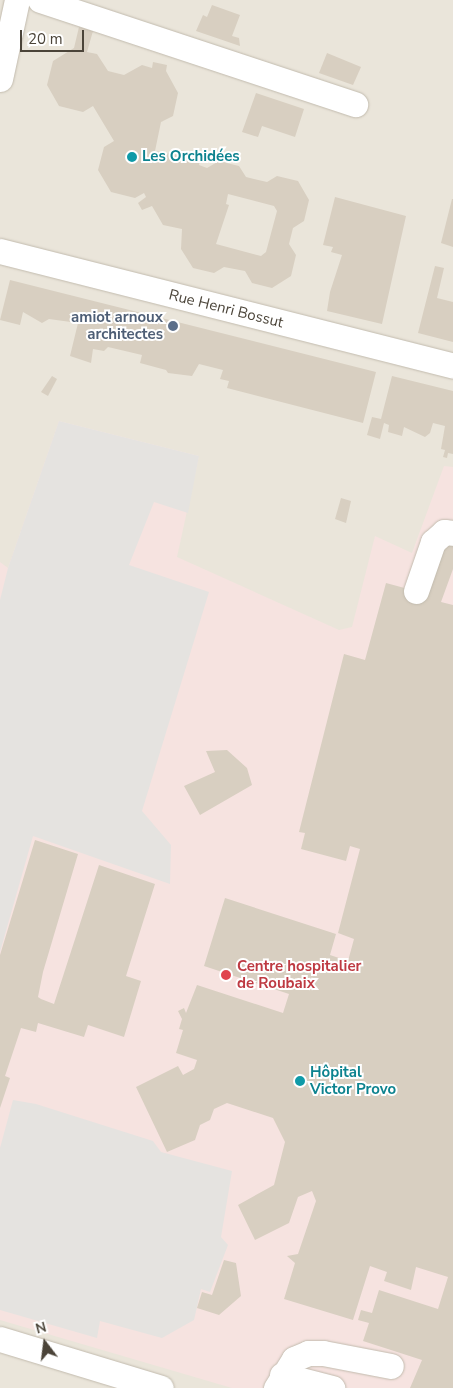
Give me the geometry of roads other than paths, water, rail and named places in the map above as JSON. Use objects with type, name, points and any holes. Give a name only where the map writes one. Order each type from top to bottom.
[{"type":"street","points":[[0,78],[17,0]]},
{"type":"street","points":[[40,0],[355,104]]},
{"type":"street","name":"Rue Henri Bossut","points":[[0,251],[453,366]]},
{"type":"street","points":[[416,591],[433,542],[444,532],[453,533]]},
{"type":"street","points":[[0,1338],[161,1388]]},
{"type":"street","points":[[332,1388],[279,1381],[294,1359],[308,1353],[323,1353],[391,1366]]},
{"type":"street","points":[[0,1356],[107,1388]]},
{"type":"place","name":"Les Orchidées","points":[[132,157]]},
{"type":"place","name":"amiot arnoux architectes","points":[[173,326]]},
{"type":"place","name":"Centre hospitalier de Roubaix","points":[[226,975]]},
{"type":"place","name":"Hôpital Victor Provo","points":[[300,1081]]}]
